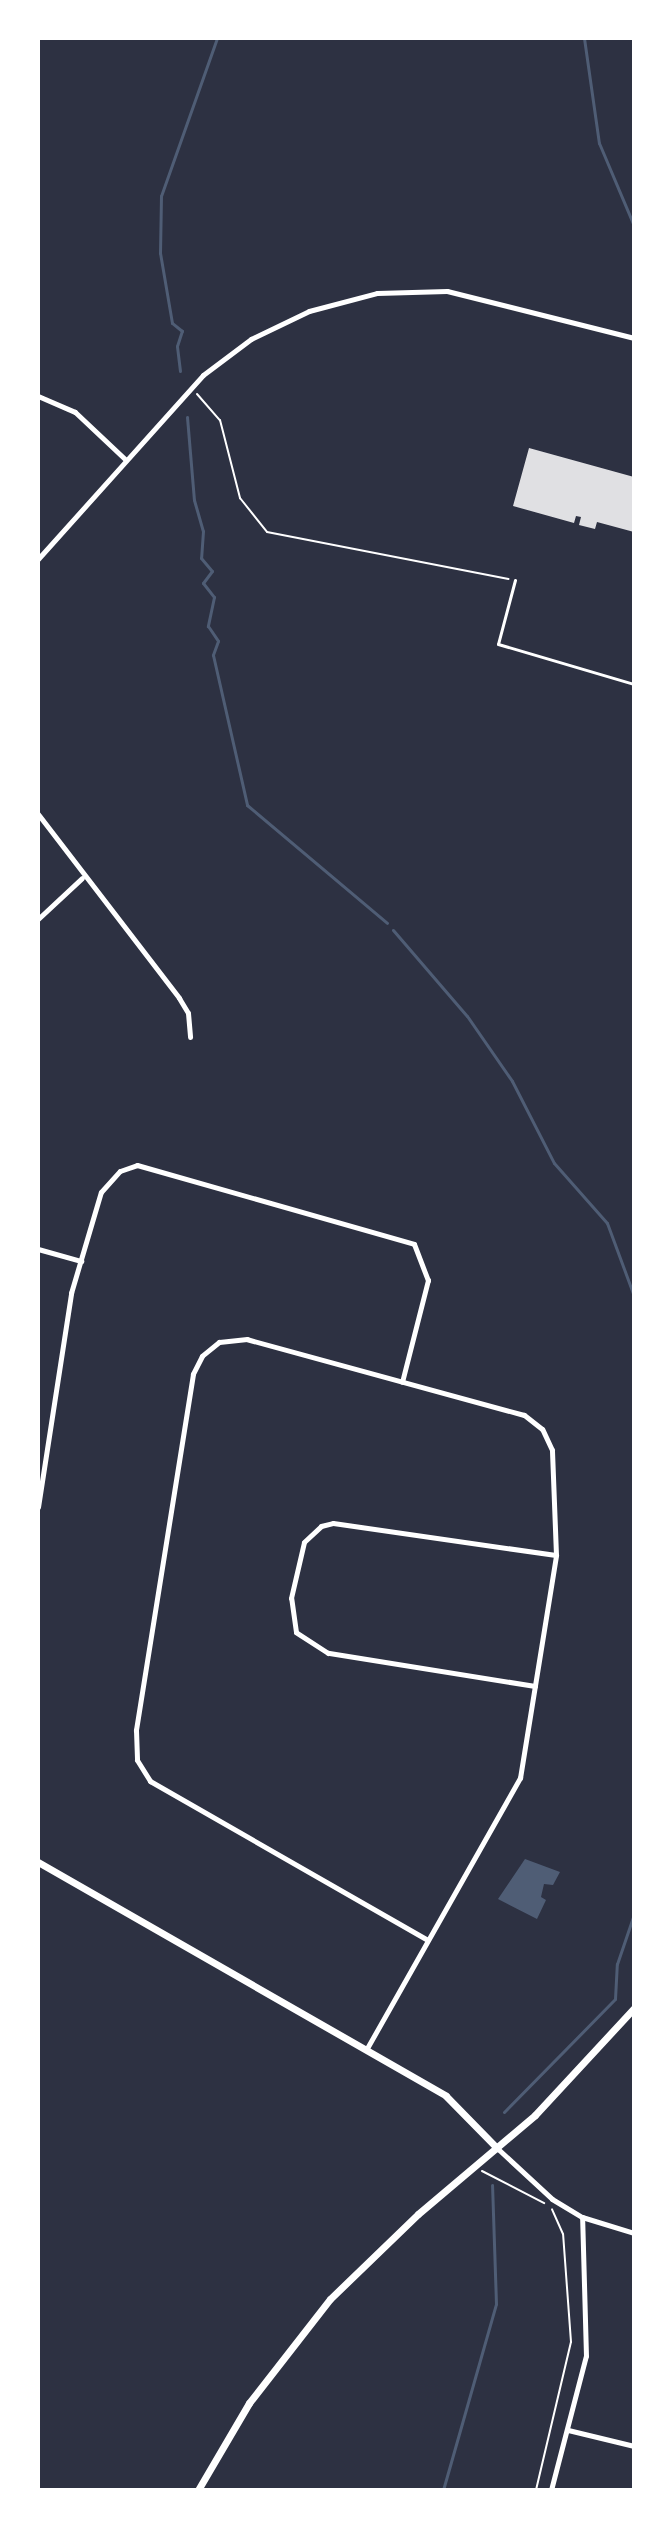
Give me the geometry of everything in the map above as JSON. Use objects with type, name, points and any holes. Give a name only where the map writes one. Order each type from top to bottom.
[{"type":"street","points":[[38,559],[190,389],[234,350],[287,320],[377,293],[426,290],[473,296],[634,338]]},
{"type":"street","points":[[38,396],[69,407],[126,460]]},
{"type":"street","points":[[38,814],[82,878],[179,998],[188,1013],[190,1037]]},
{"type":"street","points":[[38,919],[82,878]]},
{"type":"street","points":[[38,1507],[66,1316],[81,1261],[101,1192],[120,1171],[137,1165],[402,1238],[423,1256],[428,1280],[402,1382]]},
{"type":"street","points":[[38,1249],[81,1261]]},
{"type":"street","points":[[365,2051],[520,1778],[556,1555],[552,1450],[542,1429],[524,1415],[239,1338],[219,1342],[202,1356],[193,1374],[136,1746],[137,1760],[150,1781],[428,1940]]},
{"type":"street","points":[[535,1686],[328,1653],[296,1632],[291,1598],[304,1542],[321,1526],[333,1523],[556,1555]]},
{"type":"street","points":[[38,1862],[458,2104],[528,2181],[582,2217],[634,2233]]},
{"type":"street","points":[[198,2490],[249,2403],[296,2338],[363,2265],[572,2079],[634,2008]]},
{"type":"street","points":[[551,2490],[586,2356],[582,2217]]},
{"type":"street","points":[[568,2430],[634,2446]]},
{"type":"lane","points":[[515,580],[498,644],[634,684]]},
{"type":"path","points":[[190,389],[220,420],[240,498],[267,532],[515,580]]},
{"type":"path","points":[[476,2165],[488,2177],[547,2205],[563,2234],[571,2342],[568,2371],[536,2490]]},
{"type":"water","points":[[525,1859],[560,1872],[553,1885],[544,1884],[541,1897],[546,1900],[537,1919],[498,1899]]},
{"type":"building","points":[[529,448],[634,477],[634,532],[597,522],[595,529],[579,525],[581,517],[576,516],[574,523],[513,506]]},
{"type":"waterway","points":[[180,371],[177,346],[182,331],[172,323],[160,253],[161,196],[217,38]]},
{"type":"waterway","points":[[584,38],[599,143],[634,226]]},
{"type":"waterway","points":[[187,417],[194,500],[203,531],[201,558],[212,571],[203,583],[214,597],[208,626],[218,641],[213,655],[247,805],[387,923]]},
{"type":"waterway","points":[[393,930],[467,1016],[512,1081],[554,1163],[607,1223],[634,1296]]},
{"type":"waterway","points":[[504,2112],[615,1999],[617,1964],[634,1914]]},
{"type":"waterway","points":[[443,2490],[496,2304],[492,2185]]}]
